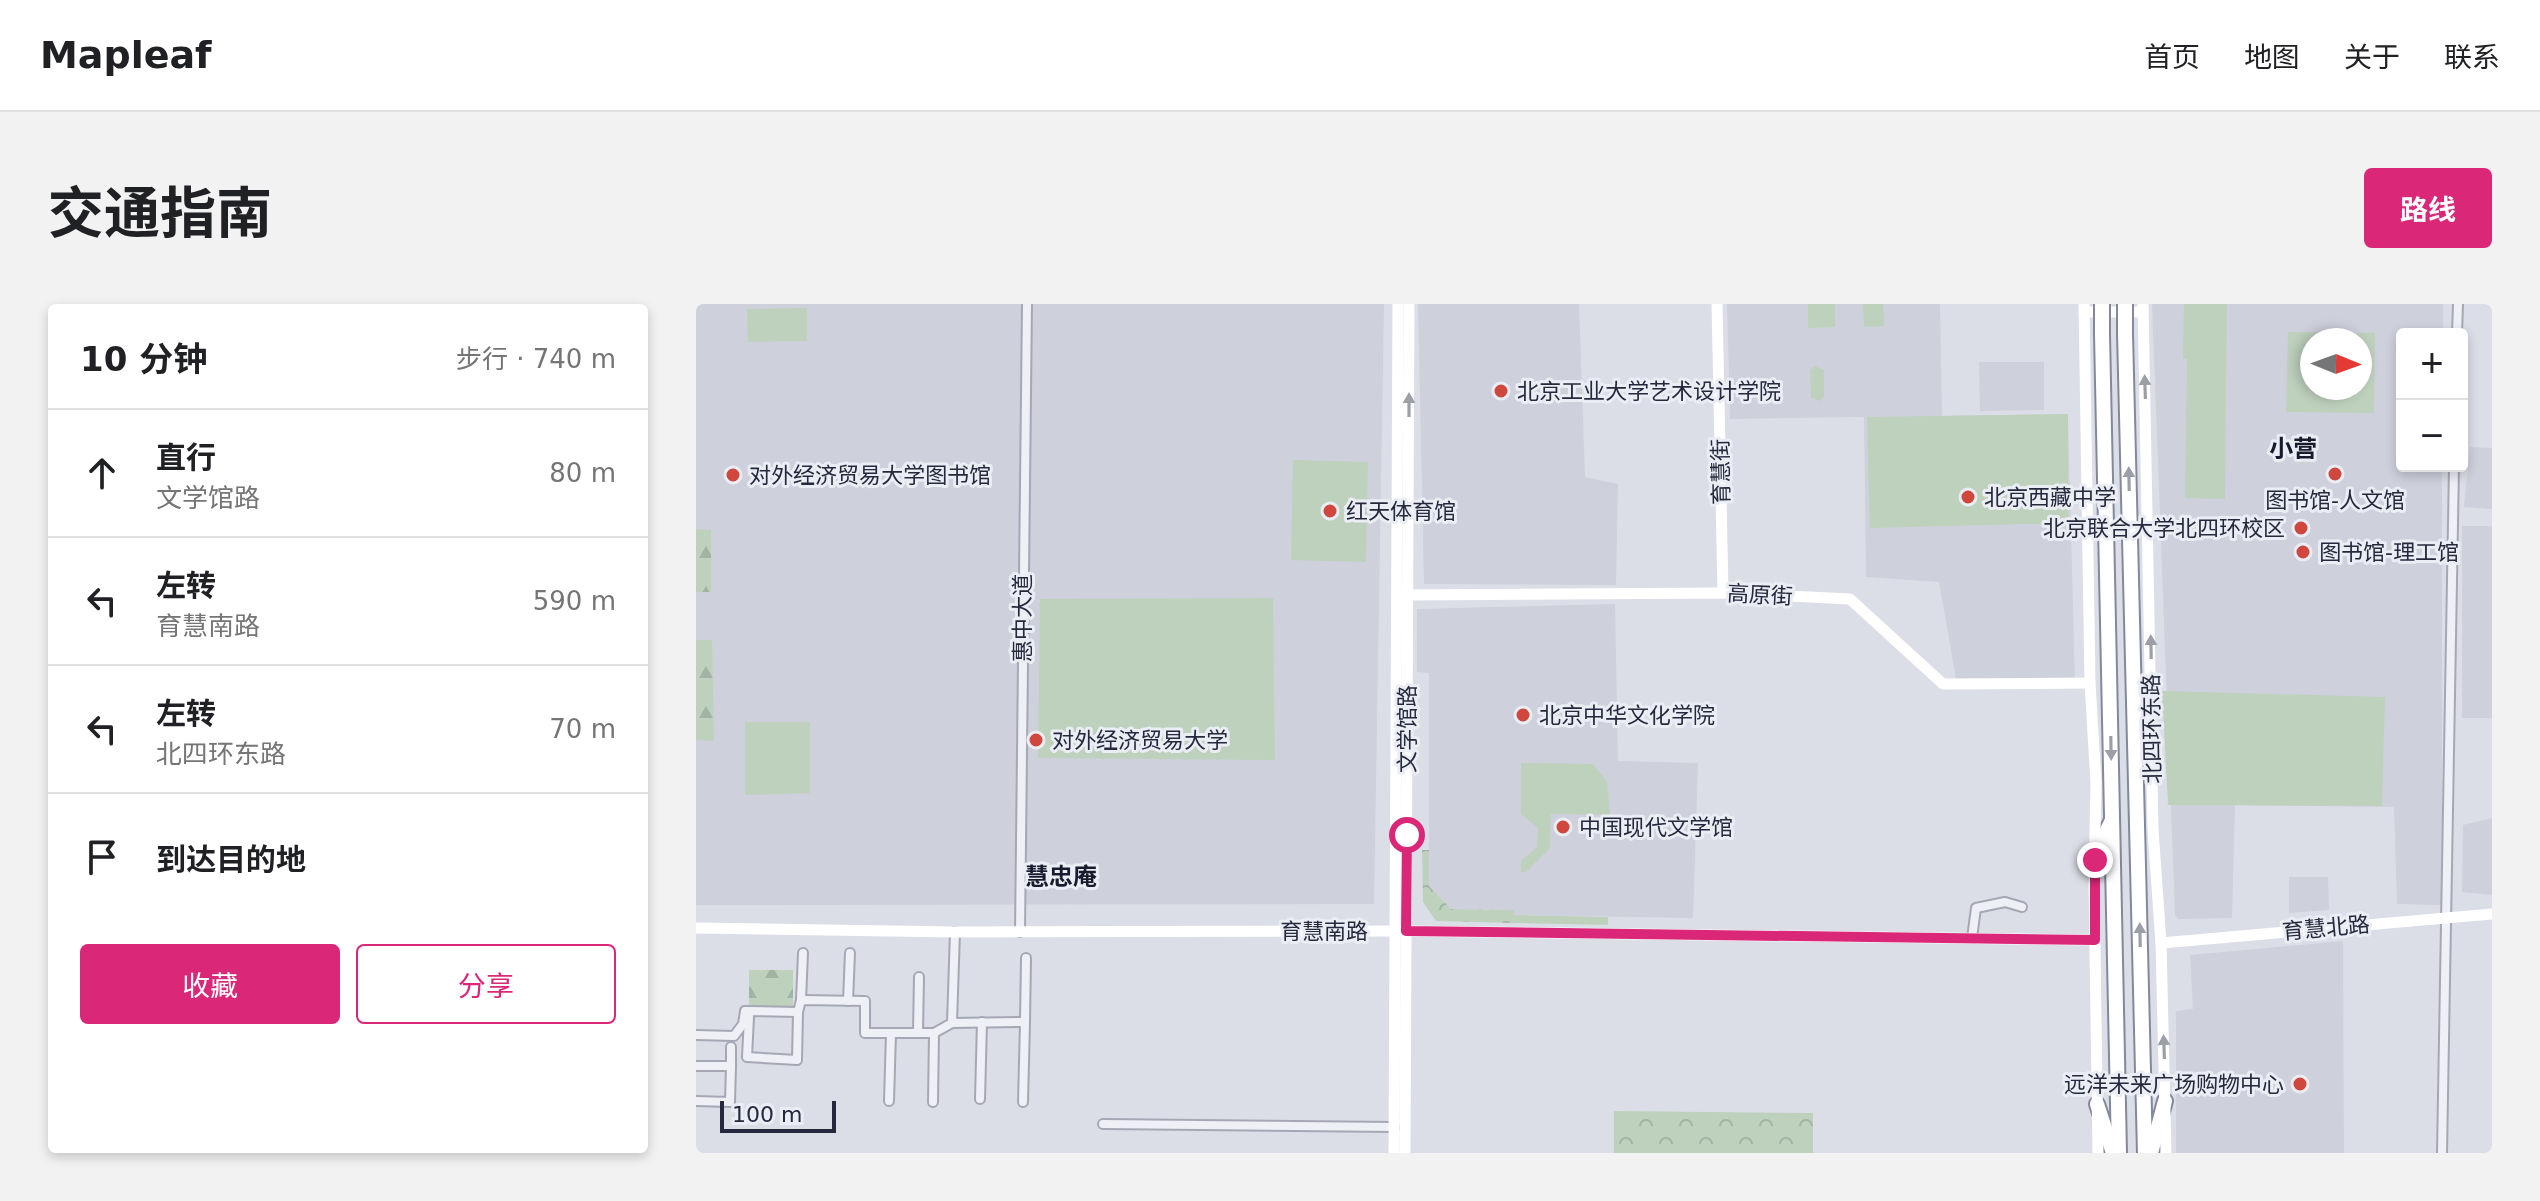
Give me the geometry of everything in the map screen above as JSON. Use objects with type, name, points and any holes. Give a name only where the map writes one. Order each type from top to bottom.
[{"type":"highway","name":"北四环东路","points":[[2102,304],[2119,1153]]},
{"type":"highway","name":"北四环东路","points":[[2125,304],[2145,1153]]},
{"type":"highway","points":[[2095,855],[2113,818]]},
{"type":"highway","points":[[2151,1153],[2165,1101]]},
{"type":"highway","points":[[2097,1104],[2113,1153]]},
{"type":"street","name":"惠中大道","points":[[1020,932],[1027,304]]},
{"type":"street","name":"文学馆路","points":[[1398,304],[1405,1153]]},
{"type":"street","name":"文学馆路","points":[[1402,595],[1409,304]]},
{"type":"street","name":"育慧街","points":[[1717,304],[1723,593]]},
{"type":"street","points":[[2457,328],[2458,304]]},
{"type":"street","points":[[2098,1153],[2084,308],[2143,308]]},
{"type":"street","name":"北四环东路","points":[[2143,308],[2153,830],[2161,943],[2166,1153]]},
{"type":"street","points":[[2442,1153],[2454,472]]},
{"type":"street","name":"高原街","points":[[1402,595],[1723,593],[1850,599],[1943,684],[2090,683]]},
{"type":"street","points":[[1972,938],[1976,908],[2005,902],[2022,907]]},
{"type":"street","name":"育慧北路","points":[[2161,943],[2492,914]]},
{"type":"street","name":"育慧南路","points":[[696,928],[955,932],[1401,931],[2095,940]]},
{"type":"street","name":"文学馆路","points":[[1394,1153],[1401,931]]},
{"type":"street","points":[[952,1023],[955,932]]},
{"type":"street","points":[[749,1011],[747,1057],[797,1060],[803,953]]},
{"type":"street","points":[[848,1001],[850,953]]},
{"type":"street","points":[[1023,1102],[1026,958]]},
{"type":"street","points":[[918,1033],[919,977]]},
{"type":"street","points":[[801,1000],[865,1001],[865,1033],[934,1033],[952,1023],[1025,1022]]},
{"type":"street","points":[[696,1035],[734,1036],[743,1024],[745,1011],[798,1012]]},
{"type":"street","points":[[980,1099],[982,1022]]},
{"type":"street","points":[[889,1101],[891,1033]]},
{"type":"street","points":[[933,1102],[934,1033]]},
{"type":"street","points":[[696,1101],[730,1102],[731,1047]]},
{"type":"street","points":[[696,1066],[731,1066]]},
{"type":"street","points":[[1103,1124],[1395,1127]]},
{"type":"shaded area","name":"对外经济贸易大学","points":[[696,304],[1384,304],[1374,904],[696,905]]},
{"type":"shaded area","name":"北京工业大学艺术设计学院","points":[[1418,304],[1579,304],[1585,477],[1618,484],[1616,585],[1424,584]]},
{"type":"shaded area","name":"北京西藏中学","points":[[1727,304],[1940,304],[1942,416],[2068,414],[2075,684],[1957,684],[1939,582],[1866,577],[1864,417],[1730,419]]},
{"type":"shaded area","name":"北京联合大学北四环校区","points":[[2152,304],[2443,304],[2443,328],[2396,328],[2396,472],[2442,472],[2442,905],[2397,904],[2394,807],[2235,805],[2232,918],[2178,919],[2175,915]]},
{"type":"shaded area","points":[[1979,362],[2044,362],[2044,410],[1980,411]]},
{"type":"shaded area","points":[[2470,447],[2492,448],[2492,509],[2464,507]]},
{"type":"shaded area","points":[[2462,526],[2492,526],[2492,718],[2462,718]]},
{"type":"shaded area","points":[[1615,604],[1618,761],[1698,763],[1693,918],[1514,915],[1514,910],[1451,909],[1429,886],[1429,673],[1417,672],[1417,609]]},
{"type":"shaded area","points":[[2492,818],[2492,895],[2462,892],[2463,825]]},
{"type":"shaded area","points":[[2289,877],[2328,877],[2329,910],[2289,913]]},
{"type":"shaded area","points":[[2343,941],[2344,1153],[2176,1153],[2176,1011],[2193,1009],[2190,955]]},
{"type":"green space","points":[[1808,304],[1835,304],[1835,327],[1808,328]]},
{"type":"green space","points":[[1863,304],[1883,304],[1884,326],[1864,327]]},
{"type":"green space","points":[[2184,304],[2227,304],[2225,499],[2185,498],[2187,359],[2183,358]]},
{"type":"green space","points":[[807,308],[807,341],[748,342],[747,309]]},
{"type":"green space","points":[[2288,332],[2300,332],[2300,400],[2372,400],[2372,333],[2375,333],[2374,413],[2286,412]]},
{"type":"green space","points":[[1815,366],[1824,370],[1824,396],[1820,401],[1811,398],[1810,370]]},
{"type":"green space","points":[[2068,414],[2068,523],[1870,528],[1867,417]]},
{"type":"green space","name":"红天体育馆","points":[[1293,460],[1368,462],[1366,562],[1291,560]]},
{"type":"green space","points":[[696,529],[711,530],[711,592],[696,592]]},
{"type":"green space","points":[[1273,598],[1275,760],[1038,758],[1040,599]]},
{"type":"green space","points":[[696,640],[712,640],[714,741],[696,740]]},
{"type":"green space","points":[[2162,691],[2385,697],[2382,806],[2168,805]]},
{"type":"green space","points":[[745,722],[810,722],[810,793],[745,795]]},
{"type":"green space","points":[[1521,763],[1593,764],[1607,782],[1610,815],[1551,814],[1550,848],[1526,872],[1521,872],[1521,861],[1537,847],[1538,828],[1521,814]]},
{"type":"green space","points":[[1422,850],[1429,850],[1429,886],[1451,909],[1514,910],[1514,923],[1436,921],[1423,902]]},
{"type":"green space","points":[[1514,915],[1608,917],[1608,925],[1514,923]]},
{"type":"green space","points":[[749,970],[793,970],[793,1010],[749,1009]]},
{"type":"green space","points":[[1614,1111],[1813,1113],[1813,1153],[1614,1153]]},
{"type":"place","name":"北京工业大学艺术设计学院","points":[[1501,391]]},
{"type":"place","name":"图书馆-人文馆","points":[[2335,474]]},
{"type":"place","name":"对外经济贸易大学图书馆","points":[[733,475]]},
{"type":"place","name":"北京西藏中学","points":[[1968,497]]},
{"type":"place","name":"红天体育馆","points":[[1330,511]]},
{"type":"place","name":"北京联合大学北四环校区","points":[[2301,528]]},
{"type":"place","name":"图书馆-理工馆","points":[[2303,552]]},
{"type":"place","name":"北京中华文化学院","points":[[1523,715]]},
{"type":"place","name":"对外经济贸易大学","points":[[1036,740]]},
{"type":"place","name":"中国现代文学馆","points":[[1563,827]]},
{"type":"place","name":"远洋未来广场购物中心","points":[[2300,1084]]},
{"type":"district","name":"小营","points":[[2293,449]]},
{"type":"district","name":"慧忠庵","points":[[1061,877]]},
{"type":"route","points":[[1407,835],[1406,931],[1816,939],[2095,940],[2095,860]]}]
